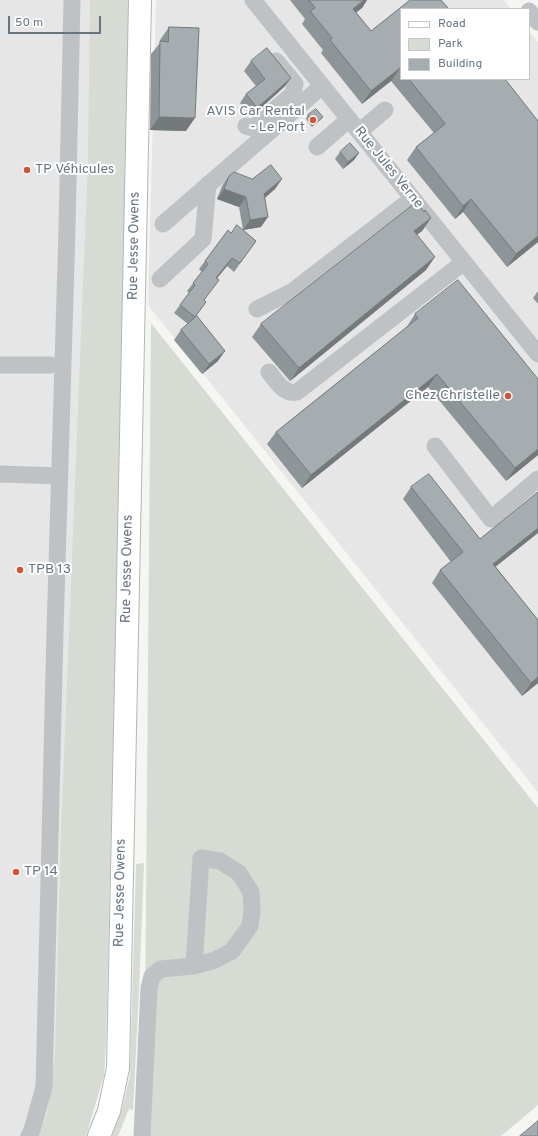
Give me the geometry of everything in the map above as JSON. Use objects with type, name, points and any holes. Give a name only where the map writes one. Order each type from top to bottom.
[{"type":"main road","name":"Rue Jesse Owens","points":[[98,1136],[109,1111],[118,1068],[140,0]]},
{"type":"street","points":[[29,1136],[44,1087],[72,0]]},
{"type":"street","name":"Rue Jules Verne","points":[[253,0],[538,354]]},
{"type":"street","points":[[520,0],[526,8]]},
{"type":"street","points":[[530,12],[538,22]]},
{"type":"street","points":[[246,126],[252,128],[293,94],[295,84],[270,53],[287,43]]},
{"type":"street","points":[[163,224],[322,86]]},
{"type":"street","points":[[317,147],[385,110]]},
{"type":"street","points":[[160,279],[203,239],[208,184]]},
{"type":"street","points":[[257,309],[294,291],[412,198]]},
{"type":"street","points":[[269,372],[284,390],[292,393],[297,392],[464,262]]},
{"type":"street","points":[[0,365],[50,365]]},
{"type":"street","points":[[436,446],[491,519],[538,479]]},
{"type":"street","points":[[0,474],[60,476]]},
{"type":"street","points":[[142,1136],[149,988],[152,976],[161,969],[194,966],[215,960],[232,951],[250,926],[252,911],[251,892],[239,873],[220,860],[201,858],[194,966]]},
{"type":"shaded area","points":[[0,0],[130,0],[106,1041],[104,1075],[86,1136],[0,1136]]},
{"type":"shaded area","points":[[156,0],[504,0],[510,8],[400,8],[400,80],[530,80],[530,32],[538,42],[538,792],[148,305]]},
{"type":"green space","points":[[90,0],[130,0],[106,1041],[104,1075],[86,1136],[37,1136],[47,1113],[55,1056],[61,833],[88,161]]},
{"type":"green space","points":[[151,323],[538,808],[538,1105],[501,1136],[144,1136]]},
{"type":"green space","points":[[144,863],[133,1110],[129,1109],[118,1136],[110,1136],[121,1112],[130,1076],[136,864]]},
{"type":"building","points":[[309,0],[364,0],[353,9],[371,31],[410,0],[441,0],[448,8],[400,8],[400,68],[371,91],[330,40],[332,38],[310,11],[315,8]]},
{"type":"building","points":[[169,27],[199,28],[195,118],[159,117],[160,41],[168,42]]},
{"type":"building","points":[[267,48],[291,78],[257,108],[246,94],[265,79],[251,61]]},
{"type":"building","points":[[410,80],[506,80],[538,121],[538,236],[516,254],[471,199],[463,206],[416,147],[445,124]]},
{"type":"building","points":[[316,109],[323,117],[315,124],[308,115]]},
{"type":"building","points":[[350,143],[359,153],[348,162],[340,152]]},
{"type":"building","points":[[271,165],[282,179],[264,194],[268,217],[250,220],[246,197],[224,189],[229,176],[234,172],[252,179]]},
{"type":"building","points":[[417,202],[424,212],[425,210],[431,218],[414,231],[435,257],[299,368],[261,324]]},
{"type":"building","points":[[237,225],[256,241],[240,263],[232,258],[216,278],[219,280],[204,300],[206,302],[195,317],[180,305],[195,285],[193,283],[208,264],[205,261],[228,230],[231,233]]},
{"type":"building","points":[[458,280],[538,379],[538,449],[515,468],[437,374],[311,475],[276,432],[418,318],[415,314]]},
{"type":"building","points":[[197,316],[225,351],[209,364],[181,330]]},
{"type":"building","points":[[429,474],[480,539],[538,492],[538,528],[493,564],[538,620],[538,677],[531,683],[440,570],[463,552],[411,487]]},
{"type":"building","points":[[538,1121],[538,1136],[520,1136]]},
{"type":"place","name":"AVIS Car Rental - Le Port","points":[[313,120]]},
{"type":"place","name":"TP Véhicules","points":[[27,170]]},
{"type":"place","name":"Chez Christelle","points":[[508,396]]},
{"type":"place","name":"TPB 13","points":[[20,570]]},
{"type":"place","name":"TP 14","points":[[16,872]]}]
